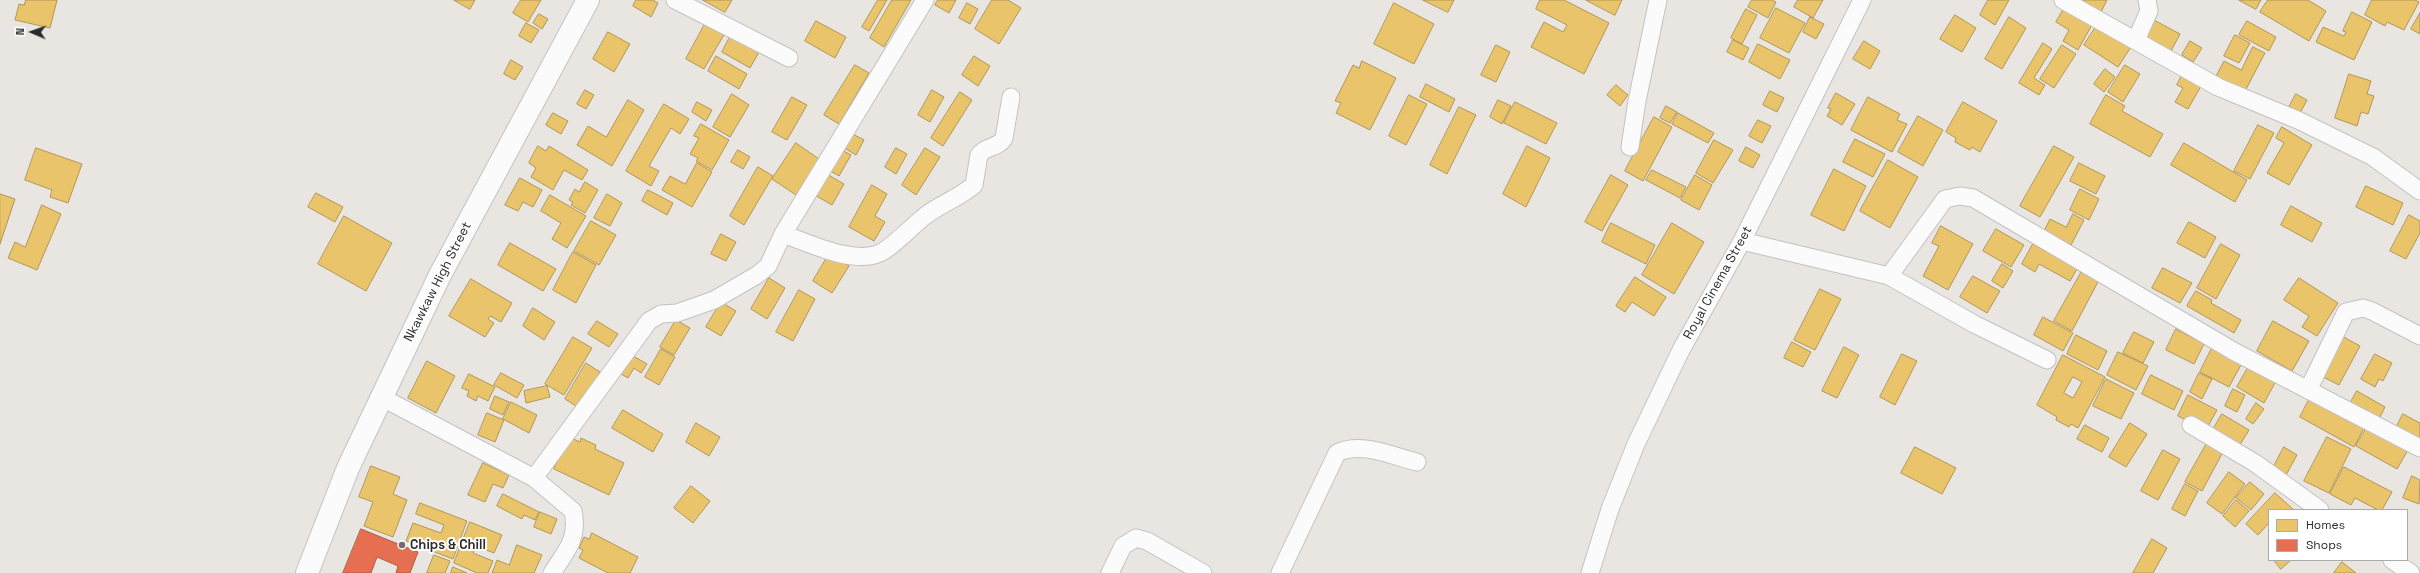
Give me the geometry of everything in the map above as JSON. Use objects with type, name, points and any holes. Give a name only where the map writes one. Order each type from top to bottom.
[{"type":"main road","name":"Nkawkaw High Street","points":[[307,573],[348,468],[440,275],[588,0]]},
{"type":"street","points":[[675,0],[789,58]]},
{"type":"street","points":[[534,478],[649,321],[661,314],[677,313],[714,300],[757,275],[768,266],[783,234],[925,0]]},
{"type":"street","points":[[1630,147],[1637,101],[1658,0]]},
{"type":"street","name":"Royal Cinema Street","points":[[1590,573],[1610,509],[1636,444],[1681,350],[1742,241],[1862,0]]},
{"type":"street","points":[[2063,0],[2218,87],[2300,121],[2373,157],[2420,191]]},
{"type":"street","points":[[2136,40],[2148,10],[2147,0]]},
{"type":"street","points":[[783,234],[851,256],[867,257],[881,253],[932,210],[948,203],[974,185],[979,155],[982,151],[1002,142],[1004,138],[1012,97]]},
{"type":"street","points":[[1889,276],[1946,199],[1960,196],[1973,198],[2235,352],[2420,448]]},
{"type":"street","points":[[1742,241],[1889,276],[1974,324],[2047,360]]},
{"type":"street","points":[[2308,390],[2346,312],[2362,308],[2372,311],[2420,336]]},
{"type":"street","points":[[381,397],[534,478],[574,512],[576,529],[572,541],[552,573]]},
{"type":"street","points":[[2191,425],[2255,463],[2319,509]]},
{"type":"street","points":[[1280,573],[1337,453],[1345,449],[1359,448],[1416,462]]},
{"type":"street","points":[[1110,573],[1123,546],[1136,538],[1147,541],[1203,573]]},
{"type":"street","points":[[2393,561],[2411,573]]},
{"type":"building: Homes","points":[[26,0],[57,0],[50,28],[15,20],[19,4],[24,5]]},
{"type":"building: Homes","points":[[454,0],[475,0],[470,9]]},
{"type":"building: Homes","points":[[521,0],[541,0],[528,22],[513,13]]},
{"type":"building: Homes","points":[[636,0],[653,0],[658,3],[651,17],[633,6]]},
{"type":"building: Homes","points":[[703,0],[732,0],[725,12]]},
{"type":"building: Homes","points":[[878,0],[887,0],[869,31],[862,27]]},
{"type":"building: Homes","points":[[892,0],[911,0],[884,47],[870,38]]},
{"type":"building: Homes","points":[[938,0],[956,0],[949,13],[935,5]]},
{"type":"building: Homes","points":[[992,0],[1008,0],[1021,8],[999,44],[975,29]]},
{"type":"building: Homes","points":[[1423,0],[1454,0],[1448,12]]},
{"type":"building: Homes","points":[[1540,0],[1564,0],[1609,23],[1584,74],[1531,47],[1544,22],[1563,32],[1567,25],[1536,9]]},
{"type":"building: Homes","points":[[1586,0],[1622,0],[1615,15]]},
{"type":"building: Homes","points":[[1752,0],[1772,0],[1776,2],[1768,18],[1748,7]]},
{"type":"building: Homes","points":[[1798,0],[1823,0],[1813,18],[1794,7]]},
{"type":"building: Homes","points":[[1988,0],[2009,0],[1995,25],[1980,15]]},
{"type":"building: Homes","points":[[2079,0],[2107,0],[2101,12]]},
{"type":"building: Homes","points":[[2239,0],[2261,0],[2256,9]]},
{"type":"building: Homes","points":[[2268,0],[2308,0],[2326,11],[2309,41],[2260,12]]},
{"type":"building: Homes","points":[[2372,0],[2415,0],[2419,2],[2404,30],[2387,22],[2385,26],[2365,15]]},
{"type":"building: Homes","points":[[967,3],[978,9],[970,24],[959,18]]},
{"type":"building: Homes","points":[[1394,3],[1434,24],[1414,64],[1374,44]]},
{"type":"building: Homes","points":[[2065,7],[2093,23],[2078,50],[2063,41],[2069,30],[2056,22]]},
{"type":"building: Homes","points":[[1776,8],[1805,23],[1789,53],[1760,38]]},
{"type":"building: Homes","points":[[1746,9],[1757,15],[1742,44],[1731,38]]},
{"type":"building: Homes","points":[[2352,12],[2372,22],[2354,60],[2316,42],[2323,27],[2344,36],[2346,32],[2343,31]]},
{"type":"building: Homes","points":[[2420,13],[2420,34],[2411,29]]},
{"type":"building: Homes","points":[[539,14],[548,19],[542,29],[533,23]]},
{"type":"building: Homes","points":[[1955,15],[1976,28],[1962,52],[1940,39]]},
{"type":"building: Homes","points":[[1810,17],[1824,24],[1816,39],[1803,32]]},
{"type":"building: Homes","points":[[2009,17],[2026,28],[2002,69],[1985,59]]},
{"type":"building: Homes","points":[[2152,19],[2180,34],[2170,53],[2142,37]]},
{"type":"building: Homes","points":[[816,21],[846,37],[835,58],[805,41]]},
{"type":"building: Homes","points":[[2247,21],[2276,37],[2269,51],[2239,35]]},
{"type":"building: Homes","points":[[706,22],[725,33],[704,69],[686,59]]},
{"type":"building: Homes","points":[[2099,22],[2133,44],[2118,67],[2084,45]]},
{"type":"building: Homes","points":[[526,23],[539,30],[531,43],[519,36]]},
{"type":"building: Homes","points":[[608,32],[630,44],[614,72],[593,59]]},
{"type":"building: Homes","points":[[2235,35],[2250,43],[2239,63],[2224,56]]},
{"type":"building: Homes","points":[[730,37],[759,52],[750,68],[722,52]]},
{"type":"building: Homes","points":[[1733,40],[1749,48],[1743,60],[1727,52]]},
{"type":"building: Homes","points":[[1864,41],[1880,51],[1870,69],[1853,59]]},
{"type":"building: Homes","points":[[2190,41],[2202,48],[2193,62],[2182,55]]},
{"type":"building: Homes","points":[[2043,43],[2052,49],[2034,78],[2045,85],[2039,95],[2019,83]]},
{"type":"building: Homes","points":[[1758,44],[1790,60],[1780,79],[1749,62]]},
{"type":"building: Homes","points":[[1496,45],[1510,52],[1496,82],[1481,75]]},
{"type":"building: Homes","points":[[2062,45],[2076,54],[2054,88],[2040,79]]},
{"type":"building: Homes","points":[[2253,47],[2265,53],[2244,93],[2215,78],[2224,61],[2241,70]]},
{"type":"building: Homes","points":[[716,56],[747,74],[739,89],[708,71]]},
{"type":"building: Homes","points":[[974,56],[990,66],[978,86],[962,75]]},
{"type":"building: Homes","points":[[511,60],[523,67],[515,80],[504,74]]},
{"type":"building: Homes","points":[[1362,61],[1396,78],[1370,130],[1336,113],[1341,103],[1335,101],[1353,65],[1359,68]]},
{"type":"building: Homes","points":[[855,65],[869,73],[839,124],[824,115]]},
{"type":"building: Homes","points":[[2125,65],[2140,74],[2123,102],[2108,92]]},
{"type":"building: Homes","points":[[2105,69],[2115,77],[2104,92],[2094,84]]},
{"type":"building: Homes","points":[[2349,74],[2371,81],[2367,94],[2374,96],[2368,114],[2361,112],[2357,126],[2335,118]]},
{"type":"building: Homes","points":[[2182,75],[2201,86],[2188,109],[2175,102],[2183,88],[2177,85]]},
{"type":"building: Homes","points":[[1426,84],[1455,99],[1449,112],[1420,97]]},
{"type":"building: Homes","points":[[1616,85],[1628,95],[1620,106],[1607,95]]},
{"type":"building: Homes","points":[[585,90],[594,95],[586,109],[577,104]]},
{"type":"building: Homes","points":[[932,90],[944,97],[930,122],[918,115]]},
{"type":"building: Homes","points":[[1770,91],[1784,98],[1777,112],[1763,105]]},
{"type":"building: Homes","points":[[960,92],[972,100],[943,146],[931,138]]},
{"type":"building: Homes","points":[[1836,93],[1855,104],[1842,125],[1827,116],[1831,109],[1828,108]]},
{"type":"building: Homes","points":[[732,94],[749,105],[730,137],[713,127]]},
{"type":"building: Homes","points":[[2296,94],[2307,100],[2298,117],[2287,111]]},
{"type":"building: Homes","points":[[1409,95],[1427,104],[1406,145],[1389,136]]},
{"type":"building: Homes","points":[[2106,95],[2125,106],[2122,111],[2163,134],[2150,157],[2090,124]]},
{"type":"building: Homes","points":[[792,97],[807,105],[787,140],[772,132]]},
{"type":"building: Homes","points":[[1868,97],[1900,114],[1897,120],[1907,124],[1892,152],[1851,130]]},
{"type":"building: Homes","points":[[628,100],[644,110],[612,166],[577,145],[588,126],[606,137]]},
{"type":"building: Homes","points":[[1498,100],[1511,106],[1502,124],[1490,117]]},
{"type":"building: Homes","points":[[697,102],[712,110],[706,121],[692,112]]},
{"type":"building: Homes","points":[[1515,102],[1557,123],[1546,144],[1504,123]]},
{"type":"building: Homes","points":[[1963,102],[1997,121],[1980,152],[1972,147],[1970,150],[1955,142],[1956,138],[1946,132]]},
{"type":"building: Homes","points":[[664,104],[689,119],[680,134],[671,128],[649,166],[659,171],[651,186],[626,171]]},
{"type":"building: Homes","points":[[1666,106],[1677,112],[1670,123],[1660,118]]},
{"type":"building: Homes","points":[[1459,107],[1476,115],[1447,174],[1430,165]]},
{"type":"building: Homes","points":[[553,113],[568,121],[561,134],[546,125]]},
{"type":"building: Homes","points":[[1678,113],[1714,133],[1708,143],[1672,124]]},
{"type":"building: Homes","points":[[1918,116],[1943,130],[1923,166],[1898,152]]},
{"type":"building: Homes","points":[[1654,117],[1672,127],[1643,181],[1625,171]]},
{"type":"building: Homes","points":[[1758,120],[1771,126],[1762,143],[1749,136]]},
{"type":"building: Homes","points":[[701,124],[729,140],[712,170],[696,161],[698,158],[690,154],[699,138],[694,136]]},
{"type":"building: Homes","points":[[2258,125],[2274,133],[2250,179],[2234,171]]},
{"type":"building: Homes","points":[[2282,127],[2312,145],[2289,185],[2267,173],[2284,143],[2276,138]]},
{"type":"building: Homes","points":[[849,132],[864,140],[856,155],[841,146]]},
{"type":"building: Homes","points":[[1855,139],[1885,154],[1873,177],[1843,162]]},
{"type":"building: Homes","points":[[1714,140],[1733,150],[1713,183],[1696,173]]},
{"type":"building: Homes","points":[[796,143],[819,159],[796,195],[772,179]]},
{"type":"building: Homes","points":[[2184,143],[2247,180],[2235,202],[2171,165]]},
{"type":"building: Homes","points":[[538,146],[546,151],[549,146],[588,170],[582,180],[564,170],[553,190],[531,177],[536,168],[529,163]]},
{"type":"building: Homes","points":[[1527,146],[1550,158],[1526,207],[1503,194]]},
{"type":"building: Homes","points":[[2054,146],[2074,157],[2040,217],[2020,206]]},
{"type":"building: Homes","points":[[1746,147],[1760,155],[1753,168],[1739,161]]},
{"type":"building: Homes","points":[[36,148],[82,164],[68,203],[50,197],[52,190],[25,180]]},
{"type":"building: Homes","points":[[838,148],[851,155],[839,176],[827,169]]},
{"type":"building: Homes","points":[[896,148],[907,154],[896,174],[885,167]]},
{"type":"building: Homes","points":[[925,148],[940,157],[916,195],[902,185]]},
{"type":"building: Homes","points":[[738,150],[750,157],[743,169],[731,162]]},
{"type":"building: Homes","points":[[1888,160],[1918,177],[1890,228],[1860,211]]},
{"type":"building: Homes","points":[[697,163],[712,172],[692,207],[662,190],[670,176],[685,184]]},
{"type":"building: Homes","points":[[2079,163],[2105,176],[2096,194],[2070,181]]},
{"type":"building: Homes","points":[[758,167],[773,176],[744,225],[730,216]]},
{"type":"building: Homes","points":[[1834,169],[1866,186],[1844,231],[1811,215]]},
{"type":"building: Homes","points":[[1652,170],[1686,187],[1680,198],[1646,180]]},
{"type":"building: Homes","points":[[825,173],[844,184],[832,205],[813,194]]},
{"type":"building: Homes","points":[[1611,175],[1628,185],[1602,231],[1585,222]]},
{"type":"building: Homes","points":[[1695,175],[1712,185],[1699,210],[1681,200]]},
{"type":"building: Homes","points":[[520,178],[542,190],[533,207],[523,202],[518,211],[505,205]]},
{"type":"building: Homes","points":[[585,182],[598,190],[585,213],[571,205],[573,202],[569,200],[575,189],[579,192]]},
{"type":"building: Homes","points":[[872,185],[887,194],[875,216],[885,222],[874,241],[849,227]]},
{"type":"building: Homes","points":[[2366,186],[2403,203],[2393,225],[2356,207]]},
{"type":"building: Homes","points":[[2080,189],[2099,199],[2089,220],[2070,210]]},
{"type":"building: Homes","points":[[648,190],[673,203],[667,215],[642,201]]},
{"type":"building: Homes","points":[[316,193],[343,207],[335,222],[308,207]]},
{"type":"building: Homes","points":[[0,194],[15,199],[0,244]]},
{"type":"building: Homes","points":[[607,194],[622,203],[610,226],[594,218]]},
{"type":"building: Homes","points":[[550,195],[586,216],[567,248],[552,239],[561,223],[541,211]]},
{"type":"building: Homes","points":[[42,205],[61,214],[37,270],[8,258],[15,242],[25,247]]},
{"type":"building: Homes","points":[[2291,206],[2322,223],[2312,242],[2281,225]]},
{"type":"building: Homes","points":[[2073,214],[2084,220],[2071,245],[2044,231],[2050,219],[2066,227]]},
{"type":"building: Homes","points":[[2409,215],[2420,221],[2420,233],[2406,259],[2390,251]]},
{"type":"building: Homes","points":[[344,216],[392,243],[366,291],[318,264]]},
{"type":"building: Homes","points":[[591,221],[616,235],[599,265],[574,251]]},
{"type":"building: Homes","points":[[2189,222],[2216,237],[2205,258],[2177,243]]},
{"type":"building: Homes","points":[[1611,223],[1655,245],[1646,264],[1602,242]]},
{"type":"building: Homes","points":[[1672,223],[1704,242],[1674,294],[1642,275]]},
{"type":"building: Homes","points":[[1941,226],[1973,244],[1948,290],[1923,276],[1939,246],[1932,243]]},
{"type":"building: Homes","points":[[1996,229],[2024,245],[2011,267],[1983,251]]},
{"type":"building: Homes","points":[[721,234],[736,242],[726,261],[711,254]]},
{"type":"building: Homes","points":[[510,243],[556,269],[543,291],[498,265]]},
{"type":"building: Homes","points":[[2033,244],[2077,269],[2070,281],[2039,264],[2035,272],[2022,264]]},
{"type":"building: Homes","points":[[2221,244],[2240,255],[2216,299],[2197,288]]},
{"type":"building: Homes","points":[[573,252],[596,265],[576,303],[553,290]]},
{"type":"building: Homes","points":[[829,254],[849,266],[832,293],[813,281]]},
{"type":"building: Homes","points":[[2002,264],[2013,271],[2003,288],[1992,281]]},
{"type":"building: Homes","points":[[2163,268],[2192,283],[2180,303],[2152,288]]},
{"type":"building: Homes","points":[[2082,271],[2099,280],[2072,331],[2054,321]]},
{"type":"building: Homes","points":[[1973,276],[2000,291],[1987,313],[1960,297]]},
{"type":"building: Homes","points":[[1635,277],[1666,297],[1654,316],[1632,302],[1625,312],[1616,306]]},
{"type":"building: Homes","points":[[769,278],[785,288],[767,319],[751,309]]},
{"type":"building: Homes","points":[[2299,278],[2338,303],[2317,336],[2302,327],[2309,316],[2284,300]]},
{"type":"building: Homes","points":[[471,279],[512,303],[501,322],[490,316],[488,319],[494,323],[485,337],[449,316]]},
{"type":"building: Homes","points":[[1820,289],[1841,299],[1815,350],[1794,340]]},
{"type":"building: Homes","points":[[799,290],[815,299],[793,341],[776,332]]},
{"type":"building: Homes","points":[[2196,291],[2212,300],[2211,303],[2241,320],[2234,333],[2187,306]]},
{"type":"building: Homes","points":[[721,302],[736,311],[721,336],[706,327]]},
{"type":"building: Homes","points":[[533,308],[555,322],[544,340],[523,326]]},
{"type":"building: Homes","points":[[2043,317],[2073,333],[2063,351],[2034,335]]},
{"type":"building: Homes","points":[[676,320],[690,328],[674,355],[660,347]]},
{"type":"building: Homes","points":[[597,321],[618,334],[609,347],[588,334]]},
{"type":"building: Homes","points":[[2273,321],[2309,341],[2292,371],[2257,351]]},
{"type":"building: Homes","points":[[2176,329],[2204,344],[2194,364],[2166,350]]},
{"type":"building: Homes","points":[[2134,332],[2154,342],[2143,363],[2123,353]]},
{"type":"building: Homes","points":[[2076,335],[2107,351],[2098,370],[2067,354]]},
{"type":"building: Homes","points":[[2342,336],[2360,346],[2339,385],[2321,376]]},
{"type":"building: Homes","points":[[573,337],[592,348],[564,395],[545,384]]},
{"type":"building: Homes","points":[[1792,342],[1811,352],[1803,367],[1784,358]]},
{"type":"building: Homes","points":[[1844,347],[1859,355],[1837,398],[1822,391]]},
{"type":"building: Homes","points":[[2212,348],[2242,363],[2229,387],[2200,372]]},
{"type":"building: Homes","points":[[661,349],[675,357],[659,385],[645,377]]},
{"type":"building: Homes","points":[[2118,352],[2148,366],[2136,390],[2107,375]]},
{"type":"building: Homes","points":[[628,353],[647,364],[641,373],[634,368],[628,378],[618,372]]},
{"type":"building: Homes","points":[[1902,354],[1917,361],[1895,405],[1880,397]]},
{"type":"building: Homes","points":[[2375,354],[2392,363],[2383,381],[2379,379],[2375,387],[2361,379]]},
{"type":"building: Homes","points":[[2063,355],[2105,377],[2078,428],[2071,424],[2069,427],[2056,420],[2057,417],[2037,405]],"holes":[[[2073,377],[2082,382],[2073,398],[2064,393]]]},
{"type":"building: Homes","points":[[427,361],[455,376],[436,413],[408,398]]},
{"type":"building: Homes","points":[[586,363],[600,372],[579,408],[565,399]]},
{"type":"building: Homes","points":[[2249,366],[2276,381],[2264,403],[2237,387]]},
{"type":"building: Homes","points":[[501,373],[524,385],[517,398],[494,385]]},
{"type":"building: Homes","points":[[2199,373],[2212,379],[2202,399],[2190,392]]},
{"type":"building: Homes","points":[[469,374],[495,387],[488,401],[478,396],[476,401],[467,396],[469,391],[462,388]]},
{"type":"building: Homes","points":[[2151,375],[2183,391],[2174,410],[2142,394]]},
{"type":"building: Homes","points":[[2106,379],[2134,393],[2121,419],[2093,406]]},
{"type":"building: Homes","points":[[547,386],[550,397],[526,403],[524,391]]},
{"type":"building: Homes","points":[[2233,389],[2245,395],[2237,412],[2225,406]]},
{"type":"building: Homes","points":[[2357,391],[2385,407],[2377,423],[2348,407]]},
{"type":"building: Homes","points":[[2188,395],[2217,410],[2206,430],[2178,416]]},
{"type":"building: Homes","points":[[495,396],[509,402],[503,415],[490,409]]},
{"type":"building: Homes","points":[[2311,396],[2365,426],[2354,447],[2300,417]]},
{"type":"building: Homes","points":[[511,402],[537,415],[529,433],[503,419]]},
{"type":"building: Homes","points":[[2256,403],[2264,409],[2253,424],[2246,419]]},
{"type":"building: Homes","points":[[623,410],[663,434],[653,452],[612,428]]},
{"type":"building: Homes","points":[[487,413],[504,420],[495,442],[478,435]]},
{"type":"building: Homes","points":[[2222,414],[2249,430],[2238,448],[2211,433]]},
{"type":"building: Homes","points":[[2403,414],[2420,423],[2420,443],[2395,430]]},
{"type":"building: Homes","points":[[696,423],[720,437],[709,456],[686,442]]},
{"type":"building: Homes","points":[[2130,423],[2147,434],[2126,467],[2109,457]]},
{"type":"building: Homes","points":[[2085,425],[2109,438],[2102,452],[2077,439]]},
{"type":"building: Homes","points":[[2367,427],[2408,450],[2397,469],[2356,446]]},
{"type":"building: Homes","points":[[569,437],[580,442],[581,438],[596,445],[595,449],[624,463],[609,495],[554,469]]},
{"type":"building: Homes","points":[[2327,437],[2351,449],[2329,493],[2304,481]]},
{"type":"building: Homes","points":[[2207,443],[2223,452],[2202,491],[2185,482]]},
{"type":"building: Homes","points":[[1915,447],[1956,468],[1942,494],[1901,473]]},
{"type":"building: Homes","points":[[2284,447],[2297,455],[2286,475],[2273,468]]},
{"type":"building: Homes","points":[[2163,450],[2180,459],[2158,500],[2141,491]]},
{"type":"building: Homes","points":[[483,463],[509,475],[503,488],[493,484],[485,502],[468,495]]},
{"type":"building: Homes","points":[[371,466],[400,477],[393,494],[407,500],[393,537],[364,526],[373,502],[359,497]]},
{"type":"building: Homes","points":[[2344,467],[2392,492],[2383,509],[2376,509],[2355,498],[2351,505],[2330,494]]},
{"type":"building: Homes","points":[[2229,472],[2245,484],[2222,514],[2207,503]]},
{"type":"building: Homes","points":[[2412,476],[2420,480],[2419,504],[2403,498]]},
{"type":"building: Homes","points":[[2250,482],[2264,494],[2251,510],[2236,498]]},
{"type":"building: Homes","points":[[2185,484],[2198,491],[2185,516],[2172,509]]},
{"type":"building: Homes","points":[[691,486],[710,501],[693,523],[674,508]]},
{"type":"building: Homes","points":[[2275,493],[2293,509],[2268,509],[2268,524],[2258,535],[2246,524]]},
{"type":"building: Homes","points":[[503,494],[539,512],[535,520],[524,515],[522,519],[497,506]]},
{"type":"building: Homes","points":[[2236,500],[2249,511],[2235,527],[2223,516]]},
{"type":"building: Homes","points":[[420,503],[467,521],[453,559],[406,541],[413,523],[441,533],[444,525],[416,514]]},
{"type":"building: Homes","points":[[540,512],[557,519],[551,534],[534,527]]},
{"type":"building: Homes","points":[[470,522],[502,535],[494,553],[476,546],[473,553],[493,561],[488,573],[477,573],[454,563]]},
{"type":"building: Homes","points":[[592,533],[638,557],[630,573],[608,573],[579,558],[583,550],[579,548],[584,537],[589,539]]},
{"type":"building: Homes","points":[[2152,539],[2167,548],[2153,573],[2133,573]]},
{"type":"building: Homes","points":[[517,545],[542,555],[534,573],[492,573],[497,560],[509,565]]},
{"type":"building: Homes","points":[[434,555],[450,561],[445,573],[427,573]]},
{"type":"building: Homes","points":[[2275,561],[2290,561],[2281,569]]},
{"type":"building: Homes","points":[[2342,562],[2356,573],[2334,573]]},
{"type":"building: Homes","points":[[453,567],[467,573],[451,573]]},
{"type":"building: Shops","points":[[361,529],[418,552],[410,573],[396,573],[398,566],[377,557],[371,573],[343,573]]},
{"type":"place","name":"Chips & Chill","points":[[402,545]]}]
